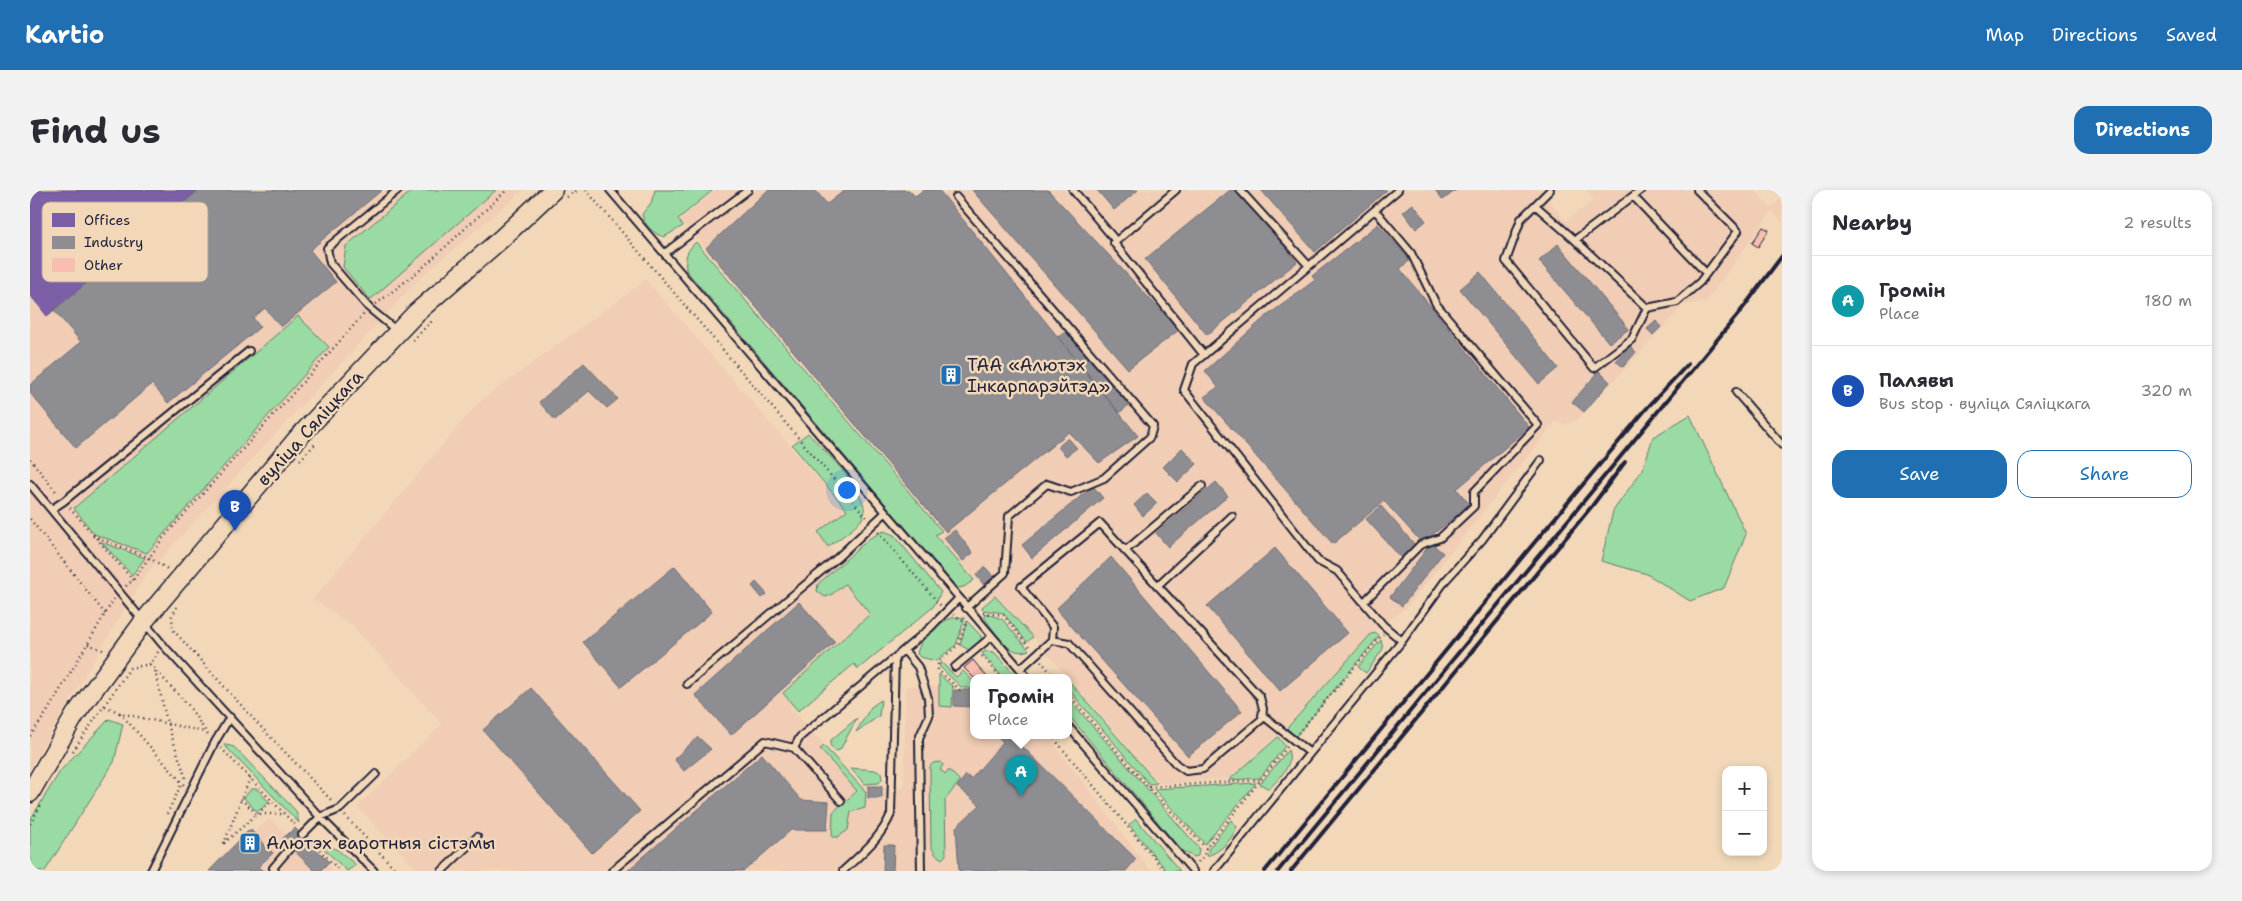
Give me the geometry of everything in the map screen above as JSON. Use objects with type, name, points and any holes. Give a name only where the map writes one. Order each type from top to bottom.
[{"type":"main road","name":"вуліца Сяліцкага","points":[[37,797],[75,715],[144,621],[297,439],[403,338],[416,313],[560,194]]},
{"type":"lane","points":[[398,190],[327,248],[330,263],[369,308],[403,338]]},
{"type":"lane","points":[[610,190],[1024,674]]},
{"type":"lane","points":[[665,253],[748,190]]},
{"type":"lane","points":[[1073,190],[1116,241],[1114,243],[1204,355]]},
{"type":"lane","points":[[1116,241],[1176,190]]},
{"type":"lane","points":[[1240,190],[1310,266]]},
{"type":"lane","points":[[1398,190],[1193,364],[1184,390],[1318,561],[1337,571],[1388,629],[1402,641]]},
{"type":"lane","points":[[1550,190],[1521,219],[1506,262],[1594,368],[1632,339],[1647,308]]},
{"type":"lane","points":[[1575,240],[1641,190]]},
{"type":"lane","points":[[1647,308],[1677,302],[1700,282],[1738,231],[1697,190]]},
{"type":"lane","points":[[1633,196],[1706,274]]},
{"type":"lane","points":[[956,197],[1153,426],[1150,437],[1104,478],[1072,492],[1047,484],[1009,516],[1005,573],[966,608]]},
{"type":"lane","points":[[1536,206],[1647,308]]},
{"type":"lane","points":[[1364,602],[1420,545],[1440,538],[1474,506],[1474,492],[1538,425],[1436,304],[1411,253],[1375,210]]},
{"type":"lane","points":[[52,509],[249,351]]},
{"type":"lane","points":[[1736,392],[1782,445]]},
{"type":"lane","points":[[1214,871],[1402,641],[1445,581],[1482,540],[1541,460]]},
{"type":"lane","points":[[30,484],[163,645],[320,817],[374,871]]},
{"type":"lane","points":[[1125,551],[1202,486]]},
{"type":"lane","points":[[687,684],[837,558],[885,513]]},
{"type":"lane","points":[[1157,586],[1232,516]]},
{"type":"lane","points":[[1020,670],[1052,640],[1053,627],[1021,587],[1100,524],[1260,697],[1263,709],[1262,719],[1203,768],[1186,771],[1176,764],[1070,643],[1052,640]]},
{"type":"lane","points":[[794,748],[800,737],[895,658],[958,599]]},
{"type":"lane","points":[[955,667],[991,637]]},
{"type":"lane","points":[[904,650],[918,667],[928,698],[929,716],[920,738],[921,871]]},
{"type":"lane","points":[[843,871],[876,840],[885,829],[890,814],[895,658]]},
{"type":"lane","points":[[1262,715],[1310,753]]},
{"type":"lane","points":[[151,871],[215,742],[230,718]]},
{"type":"lane","points":[[1072,731],[1192,870]]},
{"type":"lane","points":[[612,871],[765,741],[794,748],[841,801]]},
{"type":"lane","points":[[303,834],[320,817],[340,809],[376,774]]},
{"type":"lane","points":[[442,871],[476,837]]},
{"type":"lane","points":[[273,870],[290,848]]},
{"type":"path","points":[[30,736],[47,712],[118,592],[133,580],[148,557],[248,442],[369,308],[419,271],[507,190]]},
{"type":"path","points":[[560,194],[578,190]]},
{"type":"path","points":[[586,190],[946,611],[966,621],[985,612],[1003,615],[1052,674]]},
{"type":"path","points":[[403,338],[436,317]]},
{"type":"path","points":[[296,465],[321,437]]},
{"type":"path","points":[[30,459],[93,536],[133,580]]},
{"type":"path","points":[[30,519],[106,615]]},
{"type":"path","points":[[93,536],[148,557],[181,577]]},
{"type":"path","points":[[71,754],[130,668],[150,664],[173,630],[172,616],[181,600]]},
{"type":"path","points":[[960,690],[938,670],[938,662],[958,645],[966,621]]},
{"type":"path","points":[[1192,870],[1204,855],[1206,848],[1260,780],[1388,629]]},
{"type":"path","points":[[173,630],[258,724],[340,809],[350,823],[397,871]]},
{"type":"path","points":[[976,649],[998,674]]},
{"type":"path","points":[[150,664],[188,705],[205,732],[340,871]]},
{"type":"path","points":[[154,670],[190,792]]},
{"type":"path","points":[[1072,699],[1148,787],[1206,848]]},
{"type":"path","points":[[105,706],[120,713],[168,722],[205,732]]},
{"type":"path","points":[[120,713],[190,792]]},
{"type":"path","points":[[1054,739],[1165,871]]},
{"type":"path","points":[[250,778],[224,844],[272,801]]},
{"type":"path","points":[[1148,787],[1260,780]]},
{"type":"path","points":[[30,824],[37,797]]},
{"type":"path","points":[[241,800],[257,814],[284,814]]},
{"type":"shaded area","points":[[30,190],[524,190],[421,277],[146,574],[30,767]]},
{"type":"shaded area","points":[[715,190],[909,190],[915,196],[923,190],[939,190],[944,195],[949,190],[1540,190],[1566,221],[1594,200],[1586,190],[1755,190],[1772,209],[1782,196],[1782,223],[1772,210],[1705,303],[1685,304],[1577,420],[1564,425],[1556,421],[1406,608],[1371,634],[1282,731],[1230,778],[1160,784],[1072,682],[1072,674],[1065,674],[997,595],[992,598],[939,537],[946,531],[706,248],[680,220]]},
{"type":"shaded area","points":[[646,280],[847,511],[817,533],[891,621],[790,707],[861,785],[904,787],[906,686],[950,686],[954,690],[970,690],[970,739],[1050,739],[1151,871],[419,871],[357,807],[442,724],[352,625],[313,599],[478,403]]},
{"type":"shaded area","points":[[270,818],[287,835],[295,828],[329,862],[327,865],[333,871],[209,871],[250,829],[254,833]]},
{"type":"green space","points":[[413,190],[496,190],[370,300],[343,267],[346,246]]},
{"type":"green space","points":[[655,190],[713,190],[678,219],[683,226],[664,237],[650,228],[642,214],[651,203]]},
{"type":"green space","points":[[696,242],[942,531],[935,535],[974,580],[964,587],[957,588],[686,270],[687,254]]},
{"type":"green space","points":[[298,316],[329,347],[147,553],[94,534],[74,508]]},
{"type":"green space","points":[[1690,415],[1746,534],[1724,588],[1690,601],[1647,574],[1601,561],[1613,511],[1643,469],[1653,437]]},
{"type":"green space","points":[[808,433],[835,461],[854,485],[861,497],[864,508],[861,521],[828,547],[818,532],[847,510],[792,445]]},
{"type":"green space","points":[[884,531],[894,535],[941,592],[933,607],[858,669],[854,664],[798,711],[783,693],[870,614],[845,584],[831,595],[825,597],[817,591],[818,584],[870,538]]},
{"type":"green space","points":[[101,542],[145,558],[132,575]]},
{"type":"green space","points":[[995,596],[1033,637],[1027,642],[1003,613],[983,610],[982,607]]},
{"type":"green space","points":[[985,613],[1002,619],[1029,650],[1021,652],[1008,647],[1002,642],[984,617]]},
{"type":"green space","points":[[957,617],[965,618],[956,645],[936,661],[920,657],[917,654],[922,642],[932,630],[944,621]]},
{"type":"green space","points":[[967,621],[981,636],[981,641],[969,650],[960,645]]},
{"type":"green space","points":[[1377,633],[1379,636],[1295,737],[1287,728],[1371,634]]},
{"type":"green space","points":[[1381,640],[1383,649],[1366,673],[1358,667]]},
{"type":"green space","points":[[986,651],[994,652],[1014,674],[1000,674],[982,653]]},
{"type":"green space","points":[[941,662],[956,677],[963,671],[970,678],[970,688],[961,687],[939,666]]},
{"type":"green space","points":[[939,674],[953,687],[952,707],[939,706]]},
{"type":"green space","points":[[1072,684],[1157,783],[1149,784],[1072,694]]},
{"type":"green space","points":[[881,700],[879,716],[856,732],[871,707]]},
{"type":"green space","points":[[1072,703],[1199,848],[1198,856],[1194,857],[1182,851],[1072,720]]},
{"type":"green space","points":[[857,718],[840,750],[835,751],[830,745],[831,740]]},
{"type":"green space","points":[[109,719],[123,724],[114,762],[45,871],[30,871],[30,820],[61,770]]},
{"type":"green space","points":[[1278,737],[1285,746],[1260,778],[1229,780]]},
{"type":"green space","points":[[223,744],[234,747],[296,811],[299,823]]},
{"type":"green space","points":[[824,746],[866,792],[865,808],[851,812],[848,830],[838,837],[832,837],[833,812],[857,791],[820,749]]},
{"type":"green space","points":[[1288,750],[1289,761],[1281,776],[1269,789],[1260,784]]},
{"type":"green space","points":[[941,762],[943,765],[940,770],[946,774],[949,770],[960,781],[945,800],[946,855],[942,859],[936,855],[931,846],[930,772],[930,766],[933,763]]},
{"type":"green space","points":[[850,768],[875,770],[881,773],[882,779],[879,783],[865,784]]},
{"type":"green space","points":[[1256,783],[1205,844],[1154,789]]},
{"type":"green space","points":[[251,789],[257,789],[269,802],[260,810],[255,810],[244,798]]},
{"type":"green space","points":[[1136,819],[1180,871],[1167,871],[1129,825]]},
{"type":"green space","points":[[1231,820],[1237,827],[1232,837],[1221,849],[1207,856],[1209,848]]},
{"type":"green space","points":[[331,847],[338,850],[356,865],[347,871],[323,848]]},
{"type":"building: Offices","points":[[30,190],[199,190],[185,202],[42,202],[42,282],[88,282],[47,316],[30,295]]},
{"type":"building: Industry","points":[[199,190],[382,190],[310,250],[336,282],[281,327],[265,308],[253,318],[260,327],[168,403],[152,384],[76,448],[30,393],[30,385],[81,342],[54,310],[88,282],[208,282],[208,202],[184,202]]},
{"type":"building: Industry","name":"ТАА «Алютэх Інкарпарэйтэд»","points":[[768,190],[815,190],[827,204],[845,190],[909,190],[915,196],[923,190],[939,190],[1138,436],[1099,463],[1069,432],[946,532],[706,248]]},
{"type":"building: Industry","points":[[972,190],[1048,190],[1179,330],[1128,369]]},
{"type":"building: Industry","points":[[1097,190],[1138,190],[1114,210]]},
{"type":"building: Industry","points":[[1230,190],[1238,190],[1297,262],[1207,335],[1145,259]]},
{"type":"building: Industry","points":[[1261,190],[1387,190],[1315,252]]},
{"type":"building: Industry","points":[[1435,190],[1456,190],[1443,200]]},
{"type":"building: Industry","points":[[1413,204],[1426,221],[1416,229],[1403,212]]},
{"type":"building: Industry","points":[[1378,224],[1410,260],[1400,269],[1529,427],[1457,489],[1470,505],[1422,543],[1384,501],[1333,544],[1204,397],[1218,387],[1205,371],[1264,318],[1315,280],[1312,276]]},
{"type":"building: Industry","points":[[1558,244],[1629,329],[1609,343],[1539,261]]},
{"type":"building: Industry","points":[[1480,272],[1558,368],[1539,384],[1460,289]]},
{"type":"building: Industry","points":[[1656,321],[1661,327],[1653,335],[1647,329]]},
{"type":"building: Industry","points":[[1068,330],[1129,405],[1119,413],[1058,337]]},
{"type":"building: Industry","points":[[1630,346],[1636,352],[1623,367],[1616,361]]},
{"type":"building: Industry","points":[[584,363],[618,399],[607,408],[589,391],[555,420],[539,402]]},
{"type":"building: Industry","points":[[1599,371],[1610,382],[1584,412],[1572,402]]},
{"type":"building: Industry","points":[[1068,438],[1077,448],[1066,456],[1058,447]]},
{"type":"building: Industry","points":[[1182,448],[1197,464],[1178,482],[1163,467]]},
{"type":"building: Industry","points":[[1216,482],[1228,496],[1168,547],[1156,533]]},
{"type":"building: Industry","points":[[1093,486],[1103,498],[1032,558],[1022,545]]},
{"type":"building: Industry","points":[[1147,493],[1157,503],[1143,516],[1134,505]]},
{"type":"building: Industry","points":[[1381,506],[1416,546],[1402,559],[1366,519]]},
{"type":"building: Industry","points":[[955,530],[973,553],[963,561],[944,538]]},
{"type":"building: Industry","points":[[1431,543],[1443,553],[1402,606],[1390,597]]},
{"type":"building: Industry","points":[[1275,548],[1348,633],[1280,691],[1207,606]]},
{"type":"building: Industry","points":[[1111,557],[1242,711],[1188,756],[1056,609]]},
{"type":"building: Industry","points":[[675,566],[712,612],[621,687],[583,642]]},
{"type":"building: Industry","points":[[985,567],[994,577],[984,585],[976,575]]},
{"type":"building: Industry","points":[[756,582],[767,594],[762,598],[752,586]]},
{"type":"building: Industry","points":[[799,602],[835,642],[731,735],[695,695]]},
{"type":"building: Industry","points":[[531,688],[640,811],[592,853],[483,730]]},
{"type":"building: Industry","points":[[954,690],[970,690],[970,707],[954,706]]},
{"type":"building: Industry","points":[[698,737],[711,749],[684,771],[674,759]]},
{"type":"building: Industry","points":[[1000,739],[1015,739],[1136,859],[1126,871],[959,871],[956,827],[980,805],[957,787],[966,775],[971,779],[1003,742]]},
{"type":"building: Industry","points":[[1019,739],[1029,739],[1025,744]]},
{"type":"building: Industry","points":[[762,754],[801,800],[829,802],[827,830],[791,830],[744,871],[627,871]]},
{"type":"building: Industry","points":[[868,786],[882,786],[882,798],[868,798]]},
{"type":"building: Industry","points":[[295,828],[329,862],[320,871],[315,871],[282,839]]},
{"type":"building: Industry","name":"Алютэх варотныя сістэмы","points":[[250,829],[273,853],[258,867],[263,871],[209,871]]},
{"type":"building: Industry","points":[[884,845],[894,845],[893,871],[883,871]]},
{"type":"building: Other","points":[[1763,227],[1769,230],[1758,247],[1752,243]]},
{"type":"building: Other","points":[[973,660],[985,674],[970,674],[964,668]]},
{"type":"railway","points":[[1278,871],[1740,312],[1782,256]]},
{"type":"railway","points":[[1265,871],[1529,549],[1647,408],[1688,364]]},
{"type":"railway","points":[[1291,871],[1592,506],[1625,462]]},
{"type":"place","name":"ТАА «Алютэх Інкарпарэйтэд»","points":[[951,375]]},
{"type":"place","name":"Палявы","points":[[235,531]]},
{"type":"place","name":"Громін","points":[[1021,796]]},
{"type":"place","name":"Алютэх варотныя сістэмы","points":[[250,843]]}]
